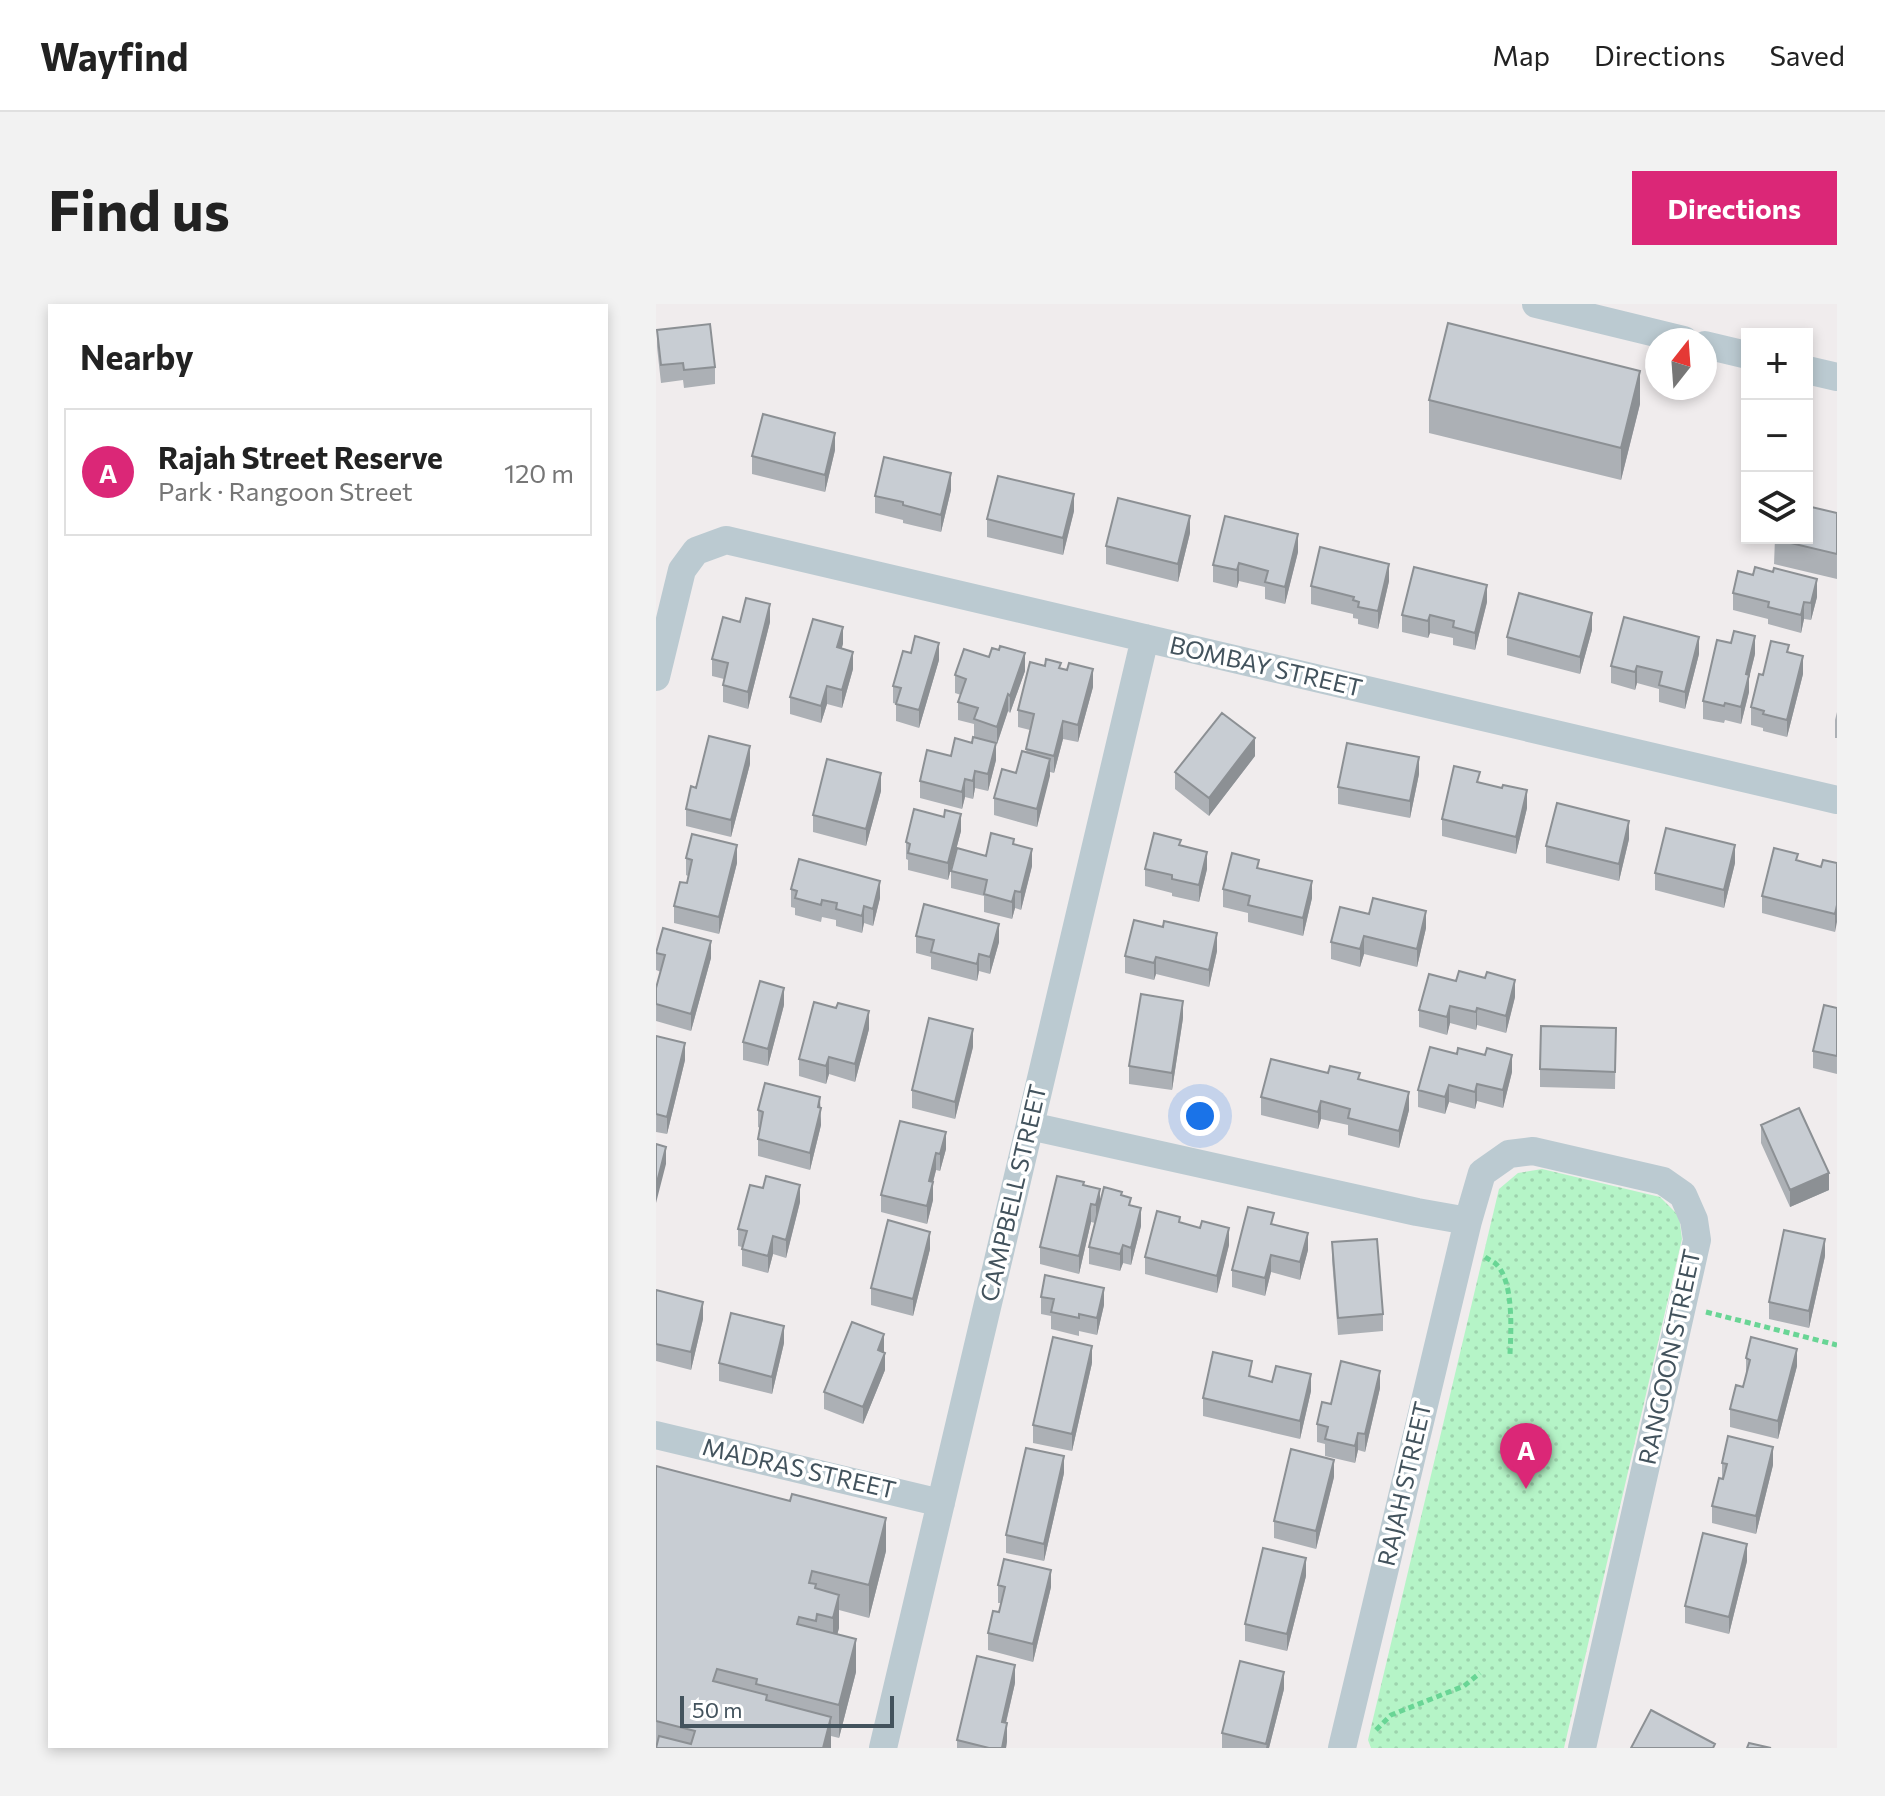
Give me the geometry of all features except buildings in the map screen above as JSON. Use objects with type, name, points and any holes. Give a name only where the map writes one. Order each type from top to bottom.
[{"type":"street","points":[[1536,304],[1645,331]]},
{"type":"street","points":[[1717,348],[1741,354]]},
{"type":"street","points":[[1813,371],[1837,377]]},
{"type":"street","name":"BOMBAY STREET","points":[[656,677],[682,570],[696,551],[726,540],[1837,800]]},
{"type":"street","name":"CAMPBELL STREET","points":[[883,1748],[1145,638]]},
{"type":"street","points":[[1030,1126],[1468,1221]]},
{"type":"street","name":"RANGOON STREET","points":[[1468,1221],[1482,1173],[1509,1154],[1533,1151],[1663,1181],[1683,1195],[1694,1220],[1697,1240],[1582,1748]]},
{"type":"street","name":"RAJAH STREET","points":[[1342,1748],[1468,1221]]},
{"type":"street","name":"MADRAS STREET","points":[[656,1435],[941,1503]]},
{"type":"path","points":[[1481,1255],[1498,1265],[1508,1289],[1510,1354]]},
{"type":"path","points":[[1682,1306],[1837,1345]]},
{"type":"path","points":[[1371,1742],[1377,1729],[1391,1715],[1464,1686],[1480,1673]]},
{"type":"green space","points":[[1542,1169],[1660,1197],[1679,1216],[1682,1239],[1564,1748],[1371,1748],[1368,1740],[1499,1189],[1518,1173]]},
{"type":"place","name":"Rajah Street Reserve","points":[[1526,1489]]}]
